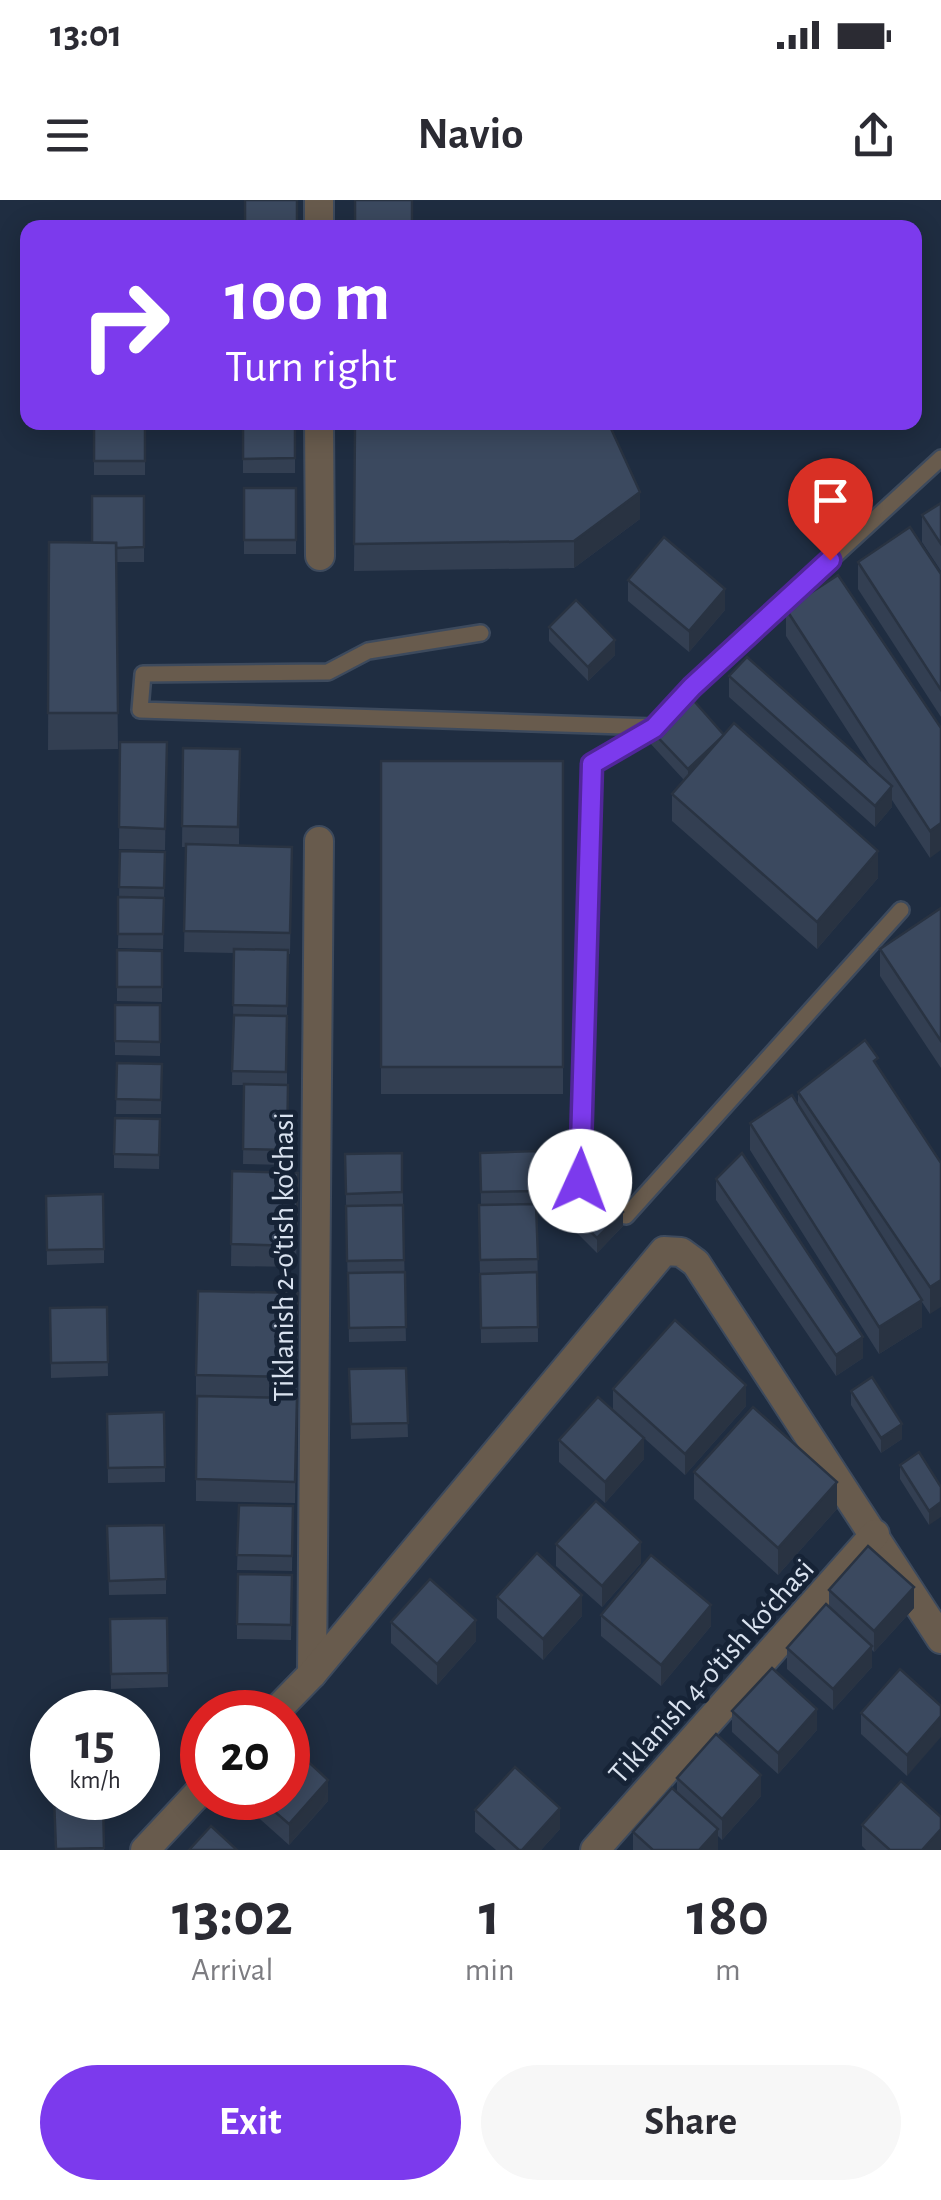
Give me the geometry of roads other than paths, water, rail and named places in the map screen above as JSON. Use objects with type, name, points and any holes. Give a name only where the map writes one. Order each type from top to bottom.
[{"type":"street","points":[[319,430],[320,556]]},
{"type":"street","name":"Tiklanish 2-o'tish ko'chasi","points":[[312,1674],[319,841]]},
{"type":"street","points":[[296,1690],[664,1252],[681,1252],[696,1263],[941,1639]]},
{"type":"street","name":"Tiklanish 4-o'tish ko‘chasi","points":[[595,1850],[875,1534]]},
{"type":"street","points":[[145,1850],[180,1813]]},
{"type":"lane","points":[[901,910],[626,1216],[580,1181],[592,764],[654,728],[692,687],[941,458]]},
{"type":"lane","points":[[480,633],[368,651],[328,672],[143,674],[140,710],[654,728]]}]
